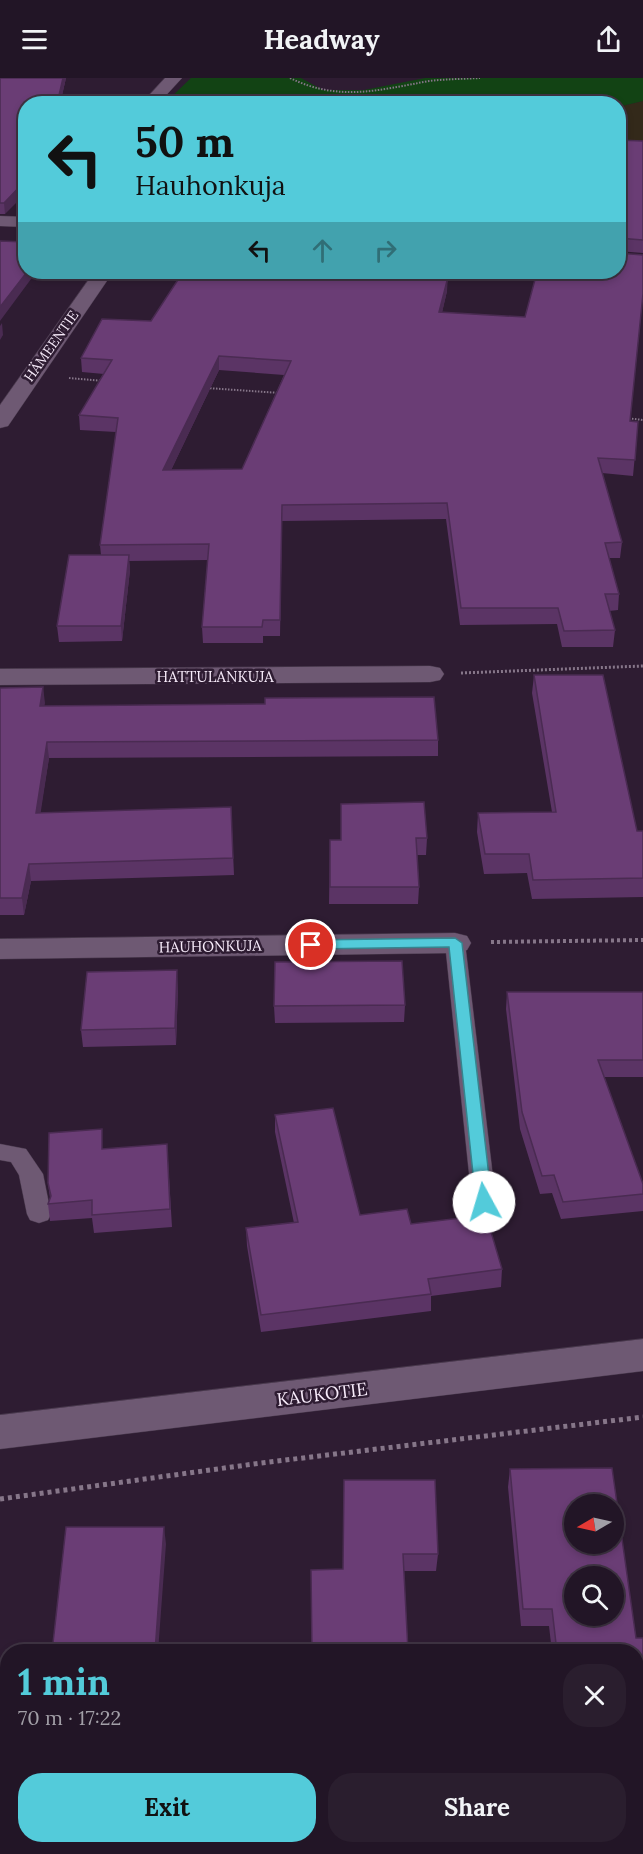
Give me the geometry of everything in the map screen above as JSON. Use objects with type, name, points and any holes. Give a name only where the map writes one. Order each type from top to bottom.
[{"type":"street","points":[[157,96],[174,78]]},
{"type":"street","points":[[0,221],[18,222]]},
{"type":"street","name":"HÄMEENTIE","points":[[0,421],[98,279]]},
{"type":"street","points":[[0,382],[28,380]]},
{"type":"street","name":"HATTULANKUJA","points":[[0,677],[430,674]]},
{"type":"street","name":"HAUHONKUJA","points":[[0,949],[455,943]]},
{"type":"street","name":"KAUKOTIE","points":[[0,1432],[643,1355]]},
{"type":"lane","points":[[455,943],[484,1202]]},
{"type":"lane","points":[[0,1152],[18,1155],[31,1174],[39,1214]]},
{"type":"path","points":[[290,78],[311,88],[345,92],[390,90],[431,81],[480,78]]},
{"type":"path","points":[[28,380],[114,381]]},
{"type":"path","points":[[196,387],[290,394]]},
{"type":"path","points":[[620,418],[643,420]]},
{"type":"path","points":[[430,674],[643,666]]},
{"type":"path","points":[[455,943],[643,940]]},
{"type":"path","points":[[0,1499],[261,1463],[643,1417]]},
{"type":"shaded area","points":[[643,101],[643,245],[626,244],[626,105]]},
{"type":"green space","points":[[191,78],[301,78],[323,90],[364,90],[425,78],[643,78],[643,101],[626,105],[626,96],[172,96]]},
{"type":"building","points":[[0,78],[63,78],[59,96],[18,96],[18,188],[4,203],[0,203]]},
{"type":"building","points":[[626,140],[643,141],[643,240],[626,239]]},
{"type":"building","points":[[0,241],[18,242],[18,279],[22,279],[0,307]]},
{"type":"building","points":[[626,254],[643,255],[643,294],[630,421],[638,422],[635,460],[598,458],[622,542],[605,543],[619,594],[605,594],[615,630],[564,631],[558,608],[461,608],[447,503],[282,505],[280,620],[263,620],[262,627],[202,627],[209,544],[100,545],[118,418],[79,415],[112,360],[81,358],[102,319],[151,321],[178,279],[447,279],[439,312],[525,317],[535,279],[626,279]],"holes":[[[219,356],[291,361],[242,469],[163,470]]]},
{"type":"building","points":[[69,555],[129,555],[121,626],[57,626]]},
{"type":"building","points":[[534,675],[603,675],[637,831],[643,831],[643,878],[533,880],[529,854],[485,854],[478,813],[556,812]]},
{"type":"building","points":[[43,687],[40,706],[265,704],[265,698],[434,697],[438,740],[47,742],[36,813],[231,807],[233,858],[29,864],[22,898],[0,898],[0,688]]},
{"type":"building","points":[[424,802],[427,838],[416,838],[419,887],[330,887],[330,840],[341,840],[341,804]]},
{"type":"building","points":[[402,961],[405,1005],[274,1006],[275,962]]},
{"type":"building","points":[[177,970],[175,1028],[81,1030],[87,972]]},
{"type":"building","points":[[507,992],[643,992],[643,1060],[598,1060],[643,1184],[643,1194],[563,1202],[554,1175],[542,1176],[522,1112]]},
{"type":"building","points":[[333,1108],[360,1215],[407,1209],[411,1224],[486,1215],[502,1269],[428,1279],[431,1294],[261,1315],[246,1228],[298,1222],[275,1115]]},
{"type":"building","points":[[102,1129],[102,1149],[167,1144],[170,1209],[92,1215],[92,1200],[48,1204],[51,1196],[48,1183],[49,1133]]},
{"type":"building","points":[[612,1468],[616,1494],[564,1494],[564,1554],[624,1553],[636,1638],[643,1638],[643,1644],[556,1644],[552,1609],[523,1609],[510,1469]]},
{"type":"building","points":[[344,1480],[435,1480],[438,1554],[403,1554],[408,1644],[312,1644],[311,1570],[343,1569]]},
{"type":"building","points":[[66,1527],[164,1527],[156,1644],[53,1644]]},
{"type":"route","points":[[311,945],[455,943],[484,1202]]}]
